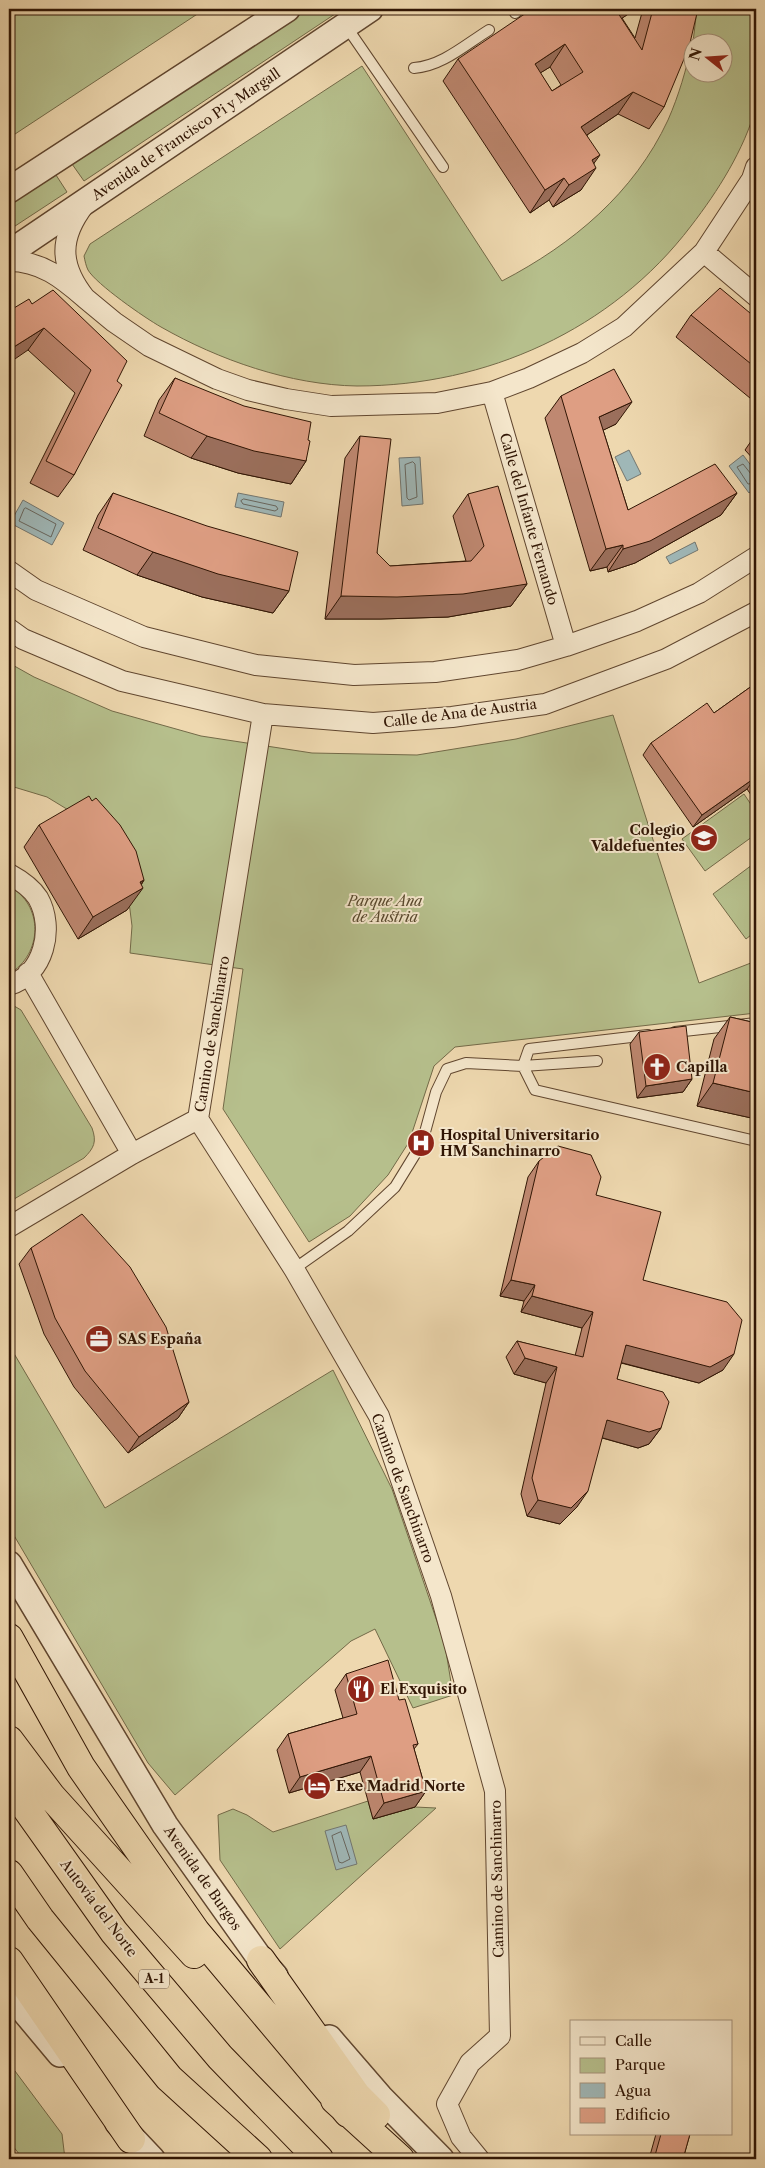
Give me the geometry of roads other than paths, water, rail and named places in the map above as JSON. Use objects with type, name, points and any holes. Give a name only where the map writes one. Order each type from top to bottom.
[{"type":"highway","points":[[9,1638],[81,1767],[196,1932],[348,2113]]},
{"type":"highway","points":[[9,1740],[50,1796],[248,2015],[348,2113],[400,2159]]},
{"type":"highway","name":"Autovía del Norte","points":[[9,1784],[114,1932],[220,2057],[319,2159]]},
{"type":"highway","points":[[9,1874],[40,1919],[169,2078],[258,2159]]},
{"type":"highway","points":[[9,1960],[141,2152]]},
{"type":"highway","points":[[261,1960],[358,2096],[419,2159]]},
{"type":"street","points":[[9,190],[287,9]]},
{"type":"street","name":"Avenida de Francisco Pi y Margall","points":[[9,253],[359,14]]},
{"type":"street","points":[[9,261],[26,262],[47,269],[114,322],[149,346],[225,382],[286,399],[331,406],[437,403],[492,392],[529,378],[582,353],[624,327],[704,252],[752,179],[756,167]]},
{"type":"street","points":[[85,202],[71,226],[66,254],[69,274],[85,298]]},
{"type":"street","points":[[704,252],[756,296]]},
{"type":"street","name":"Calle del Infante Fernando","points":[[492,392],[566,646]]},
{"type":"street","points":[[9,571],[36,590],[144,637],[256,665],[354,675],[435,672],[518,660],[566,646],[637,621],[699,593],[756,557]]},
{"type":"street","name":"Calle de Ana de Austria","points":[[9,630],[23,638],[122,681],[263,714],[373,723],[452,717],[545,704],[666,659],[756,612]]},
{"type":"street","name":"Camino de Sanchinarro","points":[[263,714],[198,1119],[294,1269],[379,1416],[441,1596],[495,1791],[500,2036],[470,2063],[447,2104],[461,2137],[479,2159]]},
{"type":"street","points":[[9,874],[24,882],[38,898],[46,917],[47,937],[41,957],[28,973],[9,985]]},
{"type":"street","points":[[28,973],[132,1154]]},
{"type":"street","points":[[9,1227],[132,1154],[198,1119]]},
{"type":"street","name":"Avenida de Burgos","points":[[9,1564],[165,1825],[261,1960],[380,2097],[441,2159]]},
{"type":"street","points":[[9,1993],[141,2152]]},
{"type":"lane","points":[[359,14],[443,167]]},
{"type":"lane","points":[[414,68],[438,63],[489,30]]},
{"type":"lane","points":[[756,1023],[529,1049],[523,1066],[535,1090],[756,1141]]},
{"type":"lane","points":[[294,1269],[348,1231],[395,1187],[422,1143],[436,1092],[447,1069],[466,1063],[523,1066],[597,1061]]},
{"type":"water","points":[[629,450],[641,474],[627,481],[615,457]]},
{"type":"water","points":[[743,455],[756,472],[756,487],[749,493],[729,466]]},
{"type":"water","points":[[420,457],[423,504],[402,506],[399,458]]},
{"type":"water","points":[[238,493],[284,502],[281,517],[235,507]]},
{"type":"water","points":[[23,500],[64,523],[52,545],[10,523]]},
{"type":"water","points":[[695,542],[698,550],[670,564],[666,557]]},
{"type":"water","points":[[346,1825],[357,1864],[336,1870],[325,1831]]},
{"type":"place","name":"Colegio Valdefuentes","points":[[704,838]]},
{"type":"place","name":"Capilla","points":[[657,1067]]},
{"type":"place","name":"Hospital Universitario HM Sanchinarro","points":[[421,1143]]},
{"type":"place","name":"SAS España","points":[[99,1339]]},
{"type":"place","name":"El Exquisito","points":[[361,1689]]},
{"type":"place","name":"Exe Madrid Norte","points":[[317,1786]]},
{"type":"park label","name":"Parque Ana de Austria","points":[[385,910]]}]
